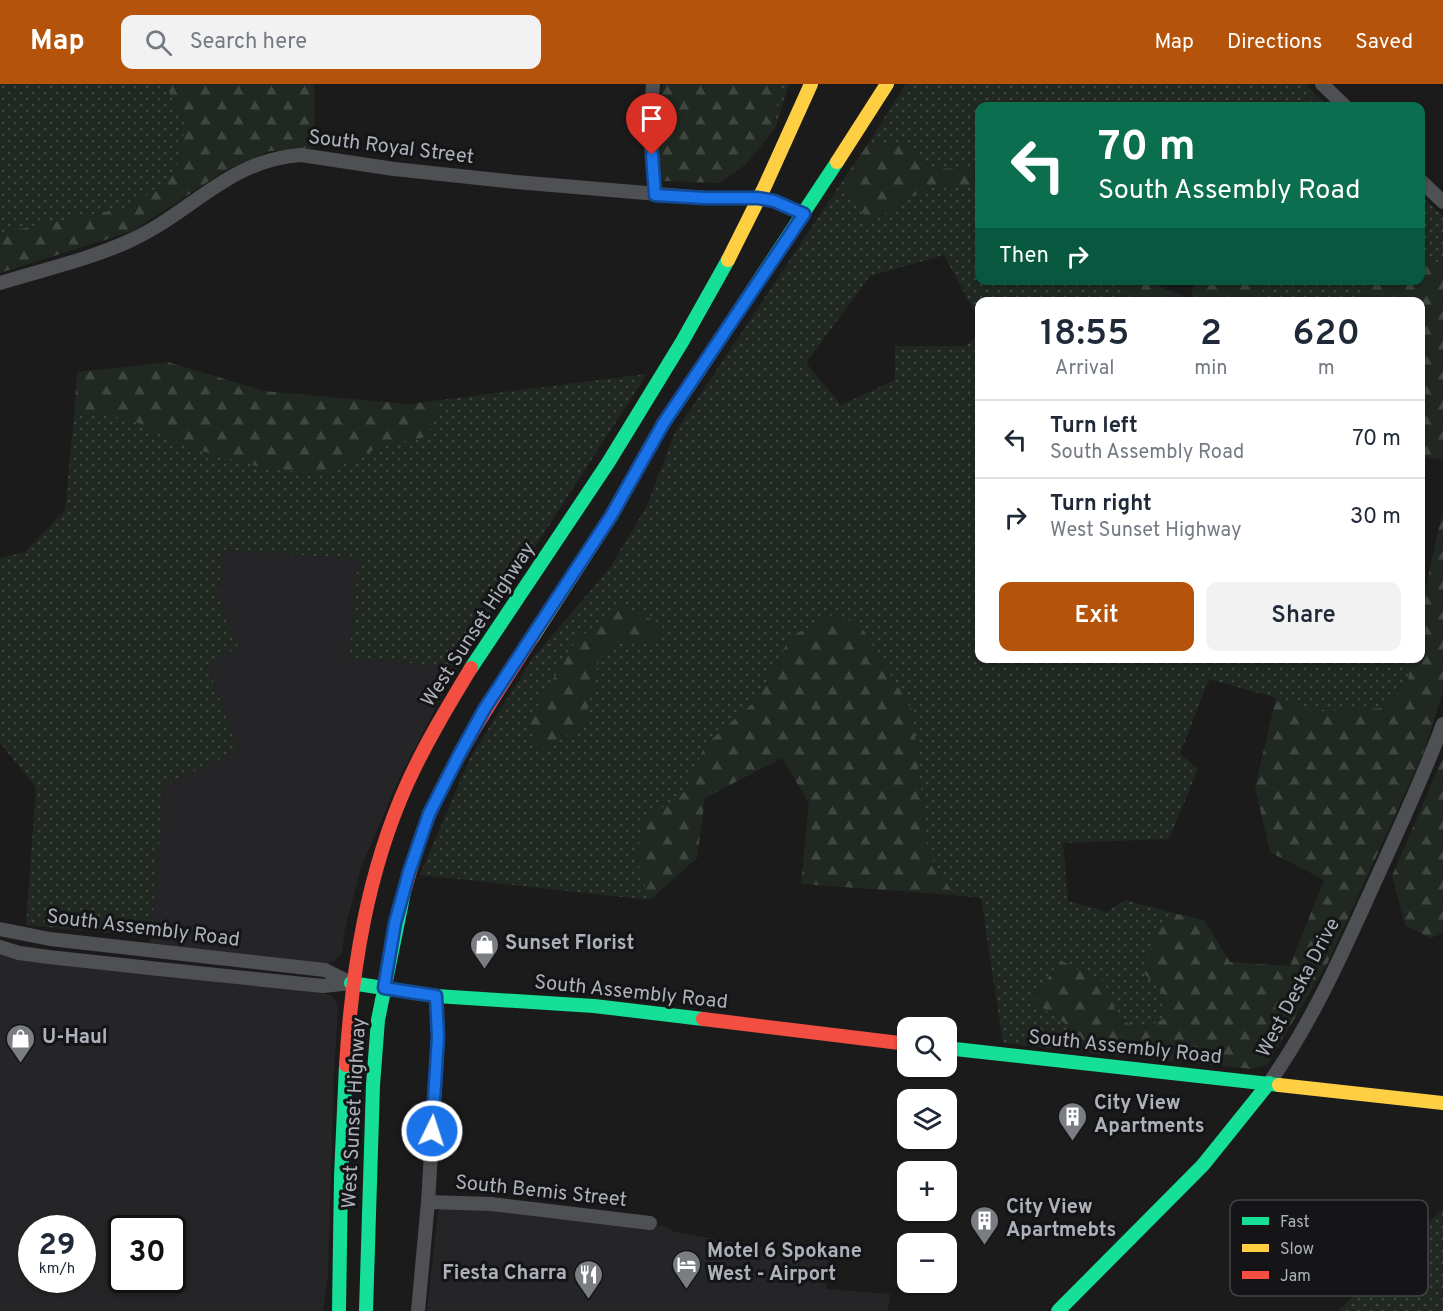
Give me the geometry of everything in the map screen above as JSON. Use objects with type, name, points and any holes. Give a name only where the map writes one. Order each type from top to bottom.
[{"type":"main road","points":[[771,172],[800,84]]},
{"type":"main road","name":"West Sunset Highway","points":[[339,1311],[341,1139],[351,983],[360,936],[388,830],[406,786],[456,693],[584,501],[692,326],[735,248],[811,84]]},
{"type":"main road","name":"West Sunset Highway","points":[[366,1311],[375,1046],[395,923],[409,872],[429,814],[485,708],[611,516],[663,424],[804,214],[887,84]]},
{"type":"main road","name":"South Assembly Road","points":[[351,983],[436,996],[594,1006],[897,1043]]},
{"type":"main road","name":"South Assembly Road","points":[[957,1049],[1443,1103]]},
{"type":"main road","name":"West Deska Drive","points":[[1058,1311],[1203,1165],[1269,1083]]},
{"type":"main road","points":[[349,1311],[354,1230],[357,1220],[370,1209]]},
{"type":"street","points":[[653,84],[650,128],[655,195]]},
{"type":"street","points":[[1322,84],[1341,102]]},
{"type":"street","name":"South Royal Street","points":[[0,283],[127,242],[165,221],[244,169],[288,156],[301,155],[433,174],[655,195],[758,198],[774,201],[804,214]]},
{"type":"street","points":[[1425,185],[1443,202]]},
{"type":"street","name":"West Deska Drive","points":[[1269,1083],[1287,1058],[1347,944],[1405,817],[1443,724]]},
{"type":"street","name":"South Assembly Road","points":[[0,929],[50,939],[326,970],[351,983]]},
{"type":"street","name":"South Assembly Road","points":[[0,947],[19,953],[49,957],[323,986],[351,983]]},
{"type":"street","points":[[418,1311],[428,1202],[438,1037],[436,996]]},
{"type":"street","name":"South Bemis Street","points":[[428,1202],[491,1204],[650,1223]]},
{"type":"shaded area","points":[[223,550],[358,559],[349,658],[457,667],[398,781],[361,868],[345,929],[342,953],[334,962],[326,964],[150,945],[164,786],[239,750],[207,664],[237,647],[218,595]]},
{"type":"shaded area","points":[[0,953],[330,995],[337,1003],[338,1013],[328,1276],[323,1311],[0,1311]]},
{"type":"shaded area","points":[[489,1207],[606,1223],[664,1226],[675,1232],[828,1259],[826,1289],[890,1294],[888,1311],[427,1311],[438,1211],[444,1208]]},
{"type":"green space","points":[[0,84],[165,84],[186,125],[175,173],[133,206],[0,233]]},
{"type":"green space","points":[[165,84],[314,84],[315,148],[270,151],[226,170],[133,231],[0,273],[0,233],[133,206],[175,173],[186,125]]},
{"type":"green space","points":[[663,84],[774,84],[778,87],[775,129],[745,165],[720,183],[662,181],[657,130]]},
{"type":"green space","points":[[774,84],[789,84],[775,129],[778,87]]},
{"type":"green space","points":[[906,84],[1306,84],[1315,94],[1299,102],[975,102],[975,169],[924,168],[906,144],[866,147]]},
{"type":"green space","points":[[1315,94],[1324,102],[1300,102]]},
{"type":"green space","points":[[906,144],[924,168],[975,169],[975,185],[931,185],[869,223],[843,180],[866,147]]},
{"type":"green space","points":[[843,180],[869,223],[931,185],[975,185],[975,285],[1120,285],[1122,297],[975,297],[975,313],[944,255],[870,276],[806,363],[841,405],[895,380],[895,346],[966,346],[975,338],[975,663],[1411,663],[1407,685],[1381,708],[1316,712],[1209,679],[1180,754],[1198,769],[1169,839],[1063,843],[1068,901],[1107,912],[1125,900],[1173,913],[1153,940],[1166,1018],[1142,1030],[1119,1019],[1104,982],[1033,1001],[1067,1025],[1074,1051],[1003,1043],[981,898],[954,895],[928,853],[912,710],[790,637],[759,698],[705,745],[686,791],[642,823],[637,860],[650,900],[420,875],[469,760],[532,659],[609,569],[647,506],[674,434]],"holes":[[[622,606],[658,641],[619,641],[599,659]]]},
{"type":"green space","points":[[1425,200],[1443,216],[1443,264],[1425,258]]},
{"type":"green space","points":[[1425,258],[1443,264],[1443,460],[1425,458],[1425,297],[1362,297],[1366,285],[1425,285]]},
{"type":"green space","points":[[1120,285],[1156,285],[1186,297],[1122,297]]},
{"type":"green space","points":[[1193,285],[1259,285],[1268,297],[1191,297]]},
{"type":"green space","points":[[1259,285],[1366,285],[1362,297],[1268,297]]},
{"type":"green space","points":[[168,362],[264,391],[408,404],[441,400],[426,437],[384,445],[326,473],[271,470],[191,448],[130,419],[98,414],[74,417],[77,372]]},
{"type":"green space","points":[[647,374],[457,667],[349,658],[358,559],[223,550],[218,595],[238,647],[207,665],[239,750],[164,786],[151,937],[26,925],[36,787],[0,743],[0,558],[25,552],[65,510],[74,417],[98,414],[130,419],[191,448],[326,473],[384,445],[426,437],[441,400]]},
{"type":"green space","points":[[1443,509],[1443,692],[1423,754],[1327,964],[1267,1065],[1252,1069],[1074,1051],[1067,1025],[1033,1001],[1060,960],[1104,982],[1119,1019],[1142,1030],[1165,1018],[1163,994],[1144,973],[1153,940],[1173,913],[1204,920],[1230,962],[1290,966],[1324,880],[1270,852],[1255,787],[1276,698],[1316,712],[1381,708],[1407,685],[1411,663],[1425,663],[1425,591]]},
{"type":"green space","points":[[622,606],[663,625],[658,641],[619,641],[599,659],[584,727],[538,750],[529,721],[576,640]]},
{"type":"green space","points":[[834,614],[861,626],[912,710],[928,853],[954,895],[801,884],[809,803],[782,758],[705,798],[697,858],[650,900],[637,860],[642,822],[686,791],[705,745],[759,698],[790,637]]},
{"type":"green space","points":[[1443,757],[1443,933],[1431,938],[1405,925],[1392,876]]},
{"type":"green space","points":[[1443,1208],[1443,1311],[1339,1311],[1353,1296],[1428,1296],[1428,1223]]},
{"type":"traffic: fast","points":[[701,368],[837,162]]},
{"type":"traffic: fast","points":[[471,668],[608,463],[682,342],[728,260]]},
{"type":"traffic: fast","points":[[366,1311],[373,1085],[378,1020],[404,892]]},
{"type":"traffic: fast","points":[[351,983],[436,996],[594,1006],[703,1019]]},
{"type":"traffic: fast","points":[[957,1049],[1279,1085]]},
{"type":"traffic: fast","points":[[339,1311],[341,1176],[346,1065]]},
{"type":"traffic: fast","points":[[1058,1311],[1203,1165],[1269,1083]]},
{"type":"traffic: slow","points":[[728,260],[764,188],[811,84]]},
{"type":"traffic: slow","points":[[837,162],[887,84]]},
{"type":"traffic: slow","points":[[532,638],[611,516],[663,424],[701,368]]},
{"type":"traffic: slow","points":[[1279,1085],[1443,1103]]},
{"type":"traffic: jam","points":[[404,892],[422,832],[441,790],[478,724],[532,638]]},
{"type":"traffic: jam","points":[[346,1065],[357,957],[381,852],[414,769],[471,668]]},
{"type":"traffic: jam","points":[[703,1019],[897,1043]]},
{"type":"place","name":"Sunset Florist","points":[[484,970]]},
{"type":"place","name":"U-Haul","points":[[21,1064]]},
{"type":"place","name":"City View Apartments","points":[[1073,1142]]},
{"type":"place","name":"City View Apartmebts","points":[[985,1246]]},
{"type":"place","name":"Motel 6 Spokane West - Airport","points":[[686,1290]]},
{"type":"place","name":"Fiesta Charra","points":[[588,1300]]},
{"type":"route","points":[[432,1131],[438,1037],[436,996],[384,988],[395,923],[409,872],[429,814],[485,708],[611,516],[663,424],[804,214],[774,201],[758,198],[655,195],[652,155]]}]
